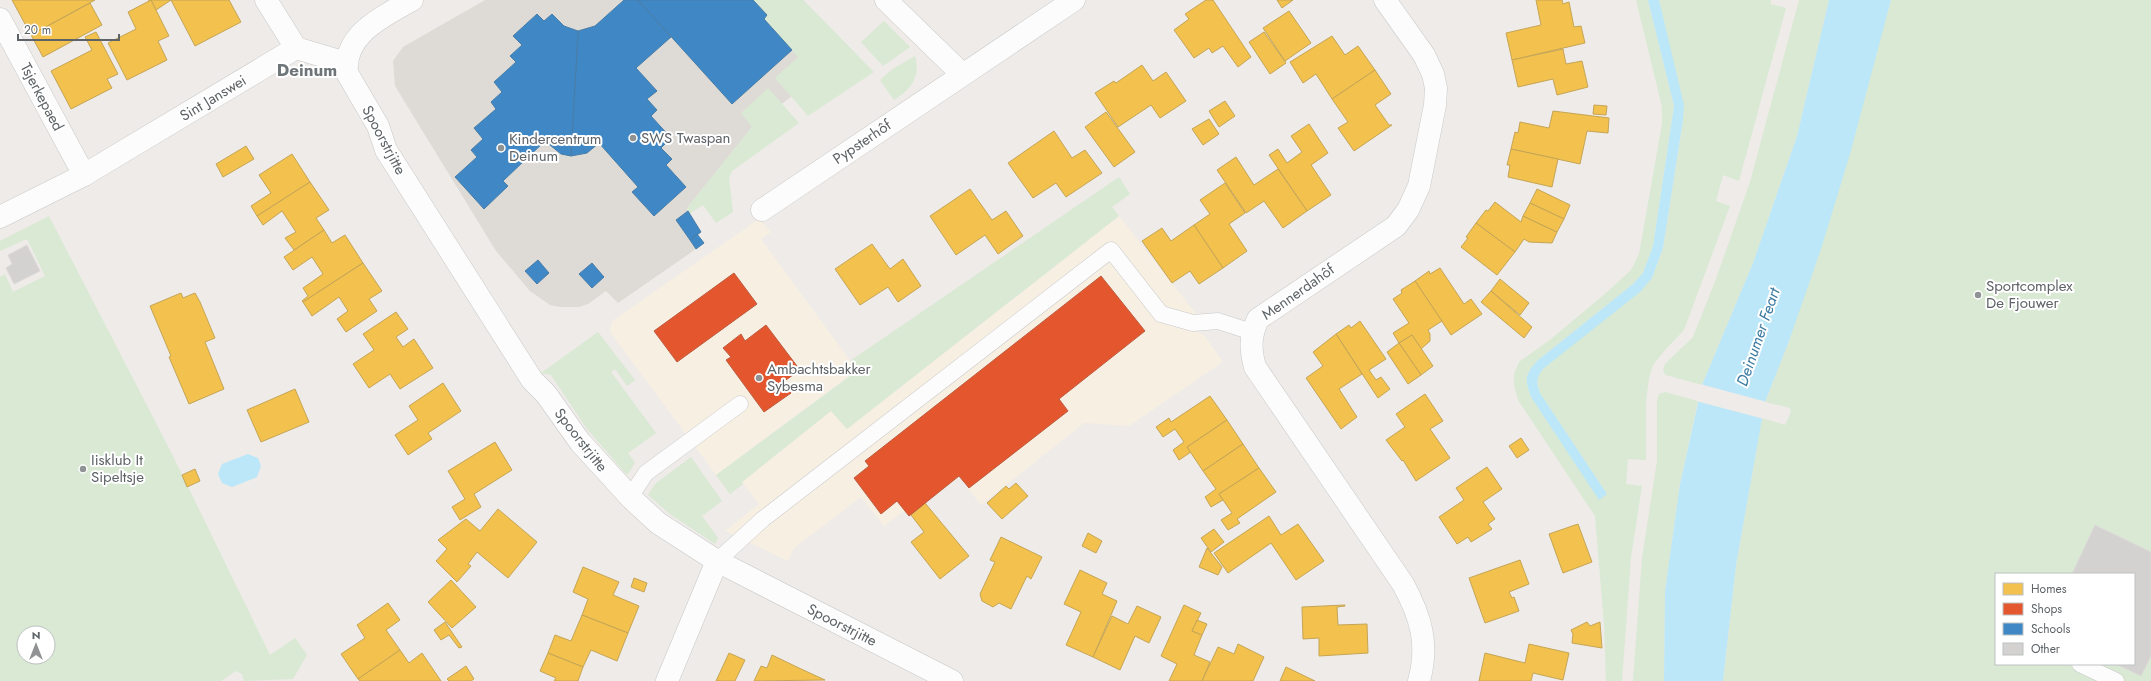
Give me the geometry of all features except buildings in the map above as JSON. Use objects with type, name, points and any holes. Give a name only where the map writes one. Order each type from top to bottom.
[{"type":"street","points":[[266,0],[296,48],[346,63],[349,52],[364,30],[375,21],[412,0]]},
{"type":"street","points":[[886,0],[962,74]]},
{"type":"street","name":"Pypsterhôf","points":[[762,210],[1074,0]]},
{"type":"street","name":"Mennerdahôf","points":[[1386,0],[1424,55],[1433,74],[1436,88],[1435,105],[1416,194],[1408,210],[1396,226],[1258,319],[1252,332],[1250,348],[1255,367],[1403,584],[1416,608],[1422,628],[1424,651],[1419,681]]},
{"type":"street","name":"Tsjerkepaed","points":[[0,19],[84,176]]},
{"type":"street","name":"Sint Janswei","points":[[0,217],[84,176],[296,48]]},
{"type":"street","name":"Spoorstrjitte","points":[[346,63],[346,73],[378,126],[386,150],[532,380],[546,394],[580,442],[630,497],[658,522],[717,561],[952,681]]},
{"type":"street","points":[[667,681],[717,561]]},
{"type":"lane","points":[[717,561],[763,519],[1110,250],[1161,314],[1193,323],[1218,322],[1252,332]]},
{"type":"lane","points":[[630,497],[646,473],[740,404]]},
{"type":"lane","points":[[2082,665],[2116,681]]},
{"type":"shaded area","points":[[485,0],[803,0],[852,50],[752,127],[687,208],[688,211],[676,220],[696,249],[618,303],[606,291],[588,304],[579,307],[560,307],[550,305],[530,291],[496,251],[395,86],[393,61],[403,47]]},
{"type":"shaded area","points":[[1119,216],[1197,315],[1189,329],[1204,335],[1223,362],[1129,426],[1084,423],[981,505],[959,477],[908,516],[904,511],[884,526],[861,497],[794,548],[788,561],[725,531],[759,504],[742,482],[831,411],[847,429]]},
{"type":"shaded area","points":[[759,219],[771,232],[761,239],[857,370],[716,475],[610,332],[612,321]]},
{"type":"green space","points":[[753,0],[803,0],[874,72],[808,116],[775,78],[798,57],[764,19],[767,15]]},
{"type":"green space","points":[[1636,0],[1648,0],[1674,106],[1653,246],[1643,273],[1633,284],[1537,361],[1527,378],[1531,397],[1599,499],[1607,494],[1540,393],[1538,380],[1539,374],[1544,368],[1652,278],[1663,248],[1683,120],[1659,0],[1771,0],[1771,4],[1786,8],[1739,181],[1723,175],[1716,201],[1730,206],[1684,330],[1653,365],[1649,378],[1646,401],[1646,460],[1628,459],[1626,484],[1642,486],[1631,557],[1622,681],[1606,681],[1604,624],[1595,516],[1518,400],[1514,385],[1514,374],[1519,362],[1551,339],[1631,270],[1639,254],[1662,124],[1662,107]]},
{"type":"green space","points":[[1799,0],[1829,0],[1797,136],[1753,263],[1702,385],[1666,375],[1663,371],[1665,364],[1693,337],[1716,279],[1750,182]]},
{"type":"green space","name":"Sportcomplex De Fjouwer","points":[[1891,0],[2151,0],[2151,681],[1723,681],[1736,565],[1762,418],[1785,425],[1791,412],[1790,408],[1765,402],[1789,341]]},
{"type":"green space","points":[[884,21],[910,47],[883,66],[861,42]]},
{"type":"green space","points":[[915,56],[917,70],[913,82],[910,87],[894,100],[880,80],[893,69]]},
{"type":"green space","points":[[768,88],[799,123],[732,171],[729,178],[733,212],[716,223],[703,205],[689,214],[687,208],[752,127],[741,113]]},
{"type":"green space","points":[[1119,177],[1130,194],[1112,207],[1119,216],[847,429],[831,411],[742,482],[743,484],[730,494],[716,475],[857,371],[850,361]]},
{"type":"green space","name":"Iisklub It Sipeltsje","points":[[49,216],[172,454],[270,655],[295,638],[307,655],[293,679],[244,681],[242,674],[236,671],[221,681],[0,681],[0,277],[5,274],[13,292],[45,276],[27,239],[0,251],[0,241]]},
{"type":"green space","points":[[598,332],[635,380],[627,386],[615,369],[611,372],[656,433],[628,453],[635,463],[627,475],[587,429],[551,375],[541,373]]},
{"type":"green space","points":[[1665,392],[1698,401],[1680,484],[1665,591],[1664,681],[1633,681],[1642,558],[1657,461],[1657,401],[1659,394]]},
{"type":"green space","points":[[691,457],[722,501],[702,516],[718,538],[715,544],[670,514],[648,495],[655,484]]},
{"type":"water","points":[[1648,0],[1659,0],[1684,105],[1663,248],[1652,278],[1640,292],[1544,368],[1539,374],[1538,380],[1540,393],[1607,494],[1599,500],[1531,397],[1527,378],[1537,361],[1633,284],[1643,273],[1653,246],[1674,106]]},
{"type":"water","name":"Deinumer Feart","points":[[1829,0],[1891,0],[1850,154],[1821,249],[1789,341],[1765,402],[1736,565],[1723,681],[1664,681],[1665,591],[1680,484],[1702,385],[1753,263],[1797,136]]},
{"type":"water","points":[[248,454],[258,458],[261,466],[257,477],[232,487],[222,483],[218,474],[222,464]]},
{"type":"pier","points":[[1700,384],[1767,402],[1764,419],[1696,401]]},
{"type":"place","name":"SWS Twaspan","points":[[633,138]]},
{"type":"place","name":"Kindercentrum Deinum","points":[[501,148]]},
{"type":"place","name":"Sportcomplex De Fjouwer","points":[[1978,295]]},
{"type":"place","name":"Ambachtsbakker Sybesma","points":[[759,378]]},
{"type":"place","name":"Iisklub It Sipeltsje","points":[[83,469]]},
{"type":"district","name":"Deinum","points":[[307,70]]}]
